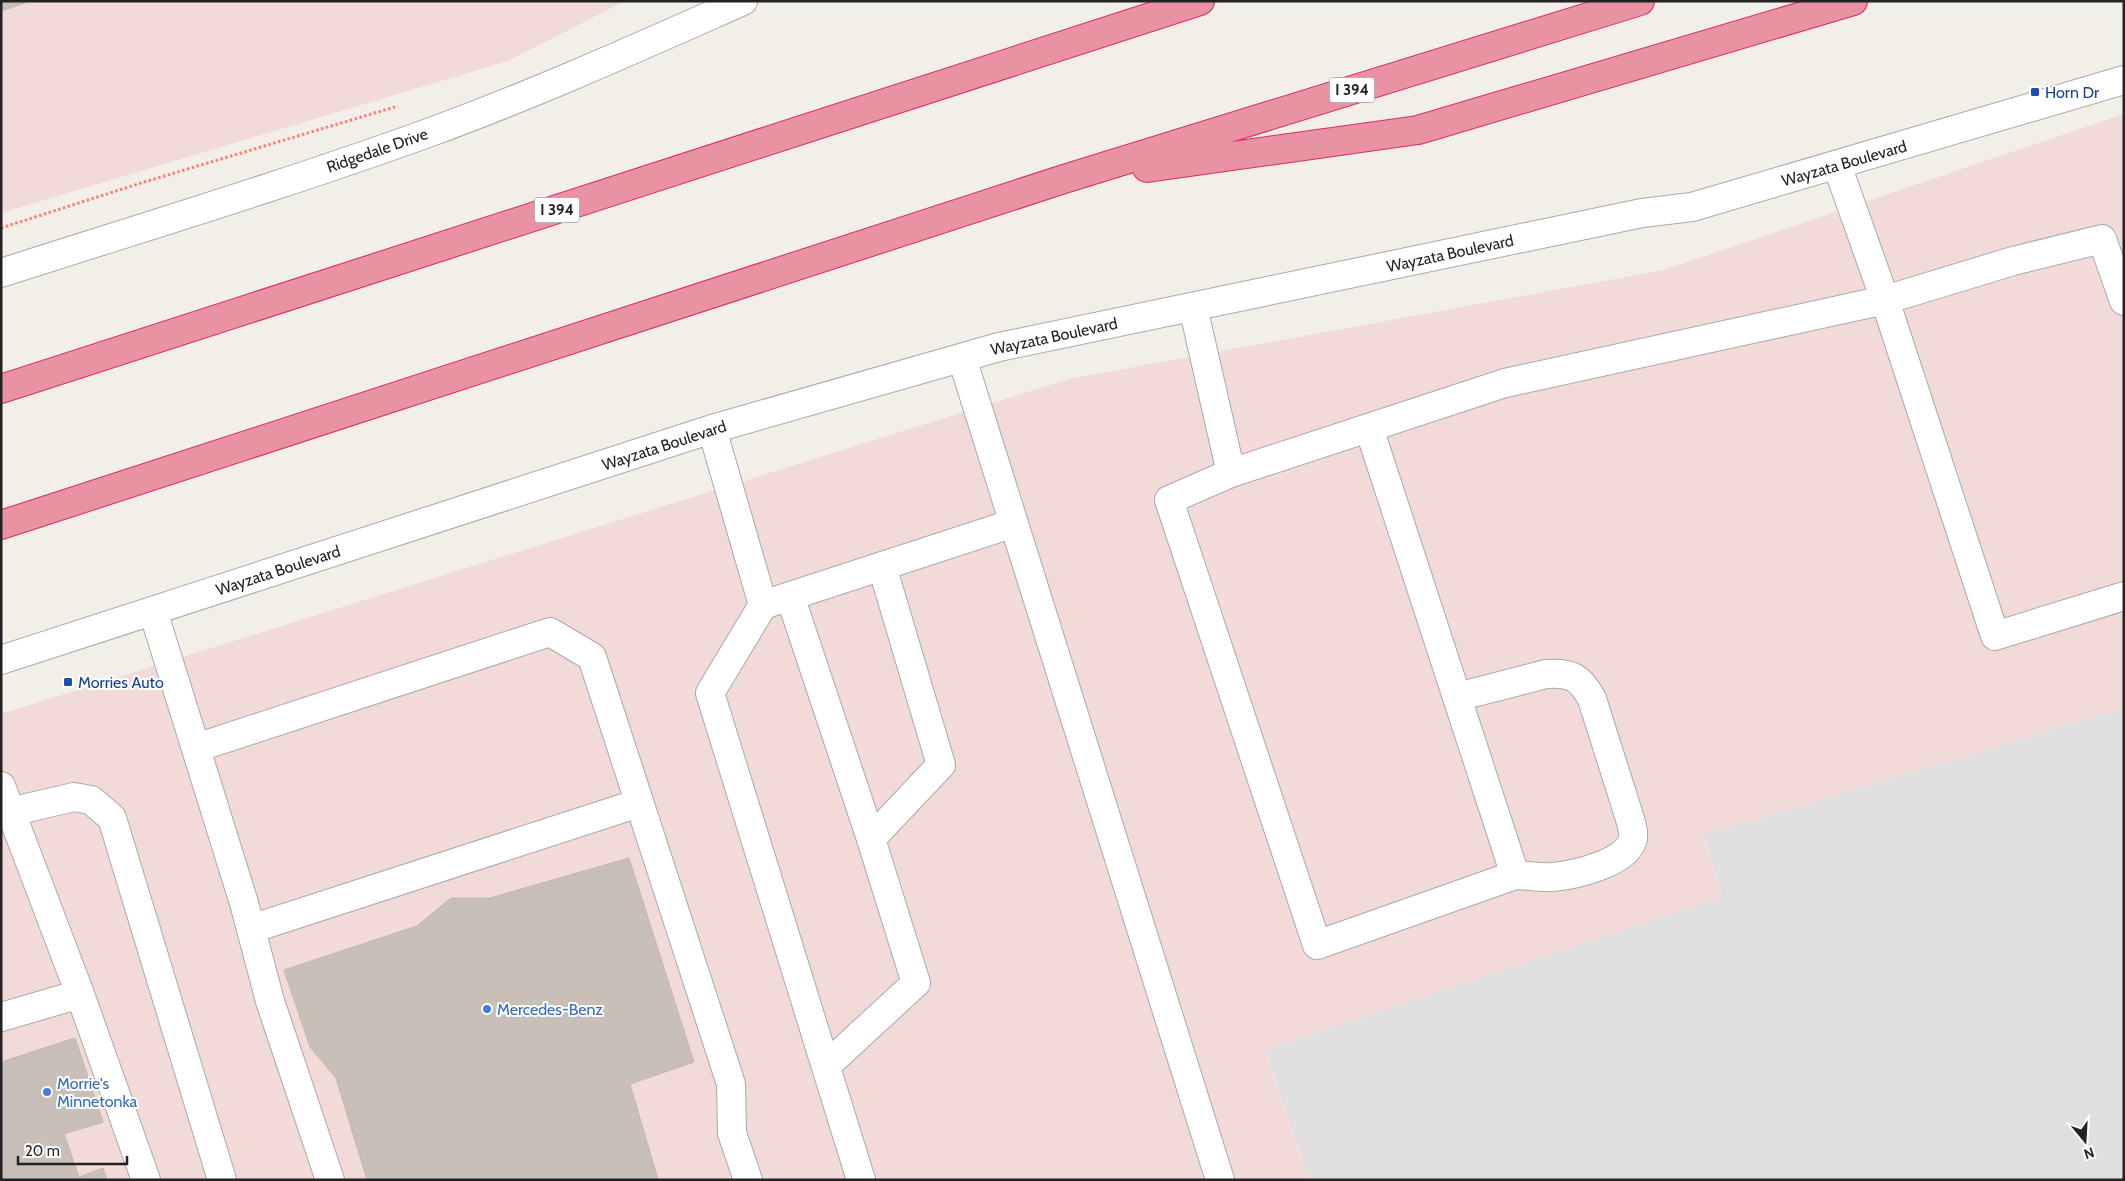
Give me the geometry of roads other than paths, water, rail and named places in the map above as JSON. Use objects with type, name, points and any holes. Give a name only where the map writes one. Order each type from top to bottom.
[{"type":"highway","name":"I 394","points":[[1,389],[1200,1]]},
{"type":"highway","name":"I 394","points":[[1,525],[1064,179],[1640,1]]},
{"type":"highway","points":[[1064,179],[1418,130],[1853,1]]},
{"type":"street","name":"Ridgedale Drive","points":[[1,273],[318,171],[420,135],[560,81],[743,1]]},
{"type":"street","name":"Wayzata Boulevard","points":[[1,660],[712,429],[999,347],[1642,213],[1692,207],[2124,80]]},
{"type":"street","points":[[1837,165],[1885,300],[1995,636],[2124,596]]},
{"type":"street","points":[[1457,697],[1546,674],[1560,673],[1573,676],[1584,685],[1592,699],[1631,822],[1633,838],[1627,850],[1612,862],[1589,869],[1553,877],[1515,875],[1317,944],[1169,500],[1231,473],[1505,383],[1885,300],[2014,261],[2102,239],[2124,301]]},
{"type":"street","points":[[1193,307],[1231,473]]},
{"type":"street","points":[[962,358],[1220,1180]]},
{"type":"street","points":[[1369,428],[1515,875]]},
{"type":"street","points":[[712,429],[763,605]]},
{"type":"street","points":[[861,1180],[710,693],[763,605],[1014,523]]},
{"type":"street","points":[[871,838],[941,765],[882,566]]},
{"type":"street","points":[[790,596],[871,838],[916,983],[826,1066]]},
{"type":"street","points":[[153,611],[251,929],[270,1001],[330,1180]]},
{"type":"street","points":[[196,748],[550,632],[592,658],[731,1084],[732,1133],[748,1180]]},
{"type":"street","points":[[146,1180],[80,994],[4,804],[74,797],[91,800],[112,818],[222,1180]]},
{"type":"street","points":[[251,929],[639,803]]},
{"type":"street","points":[[1,1017],[80,994]]},
{"type":"place","name":"Horn Dr","points":[[2035,92]]},
{"type":"place","name":"Morries Auto","points":[[68,682]]},
{"type":"place","name":"Mercedes-Benz","points":[[487,1009]]},
{"type":"place","name":"Morrie's Minnetonka","points":[[47,1092]]}]
